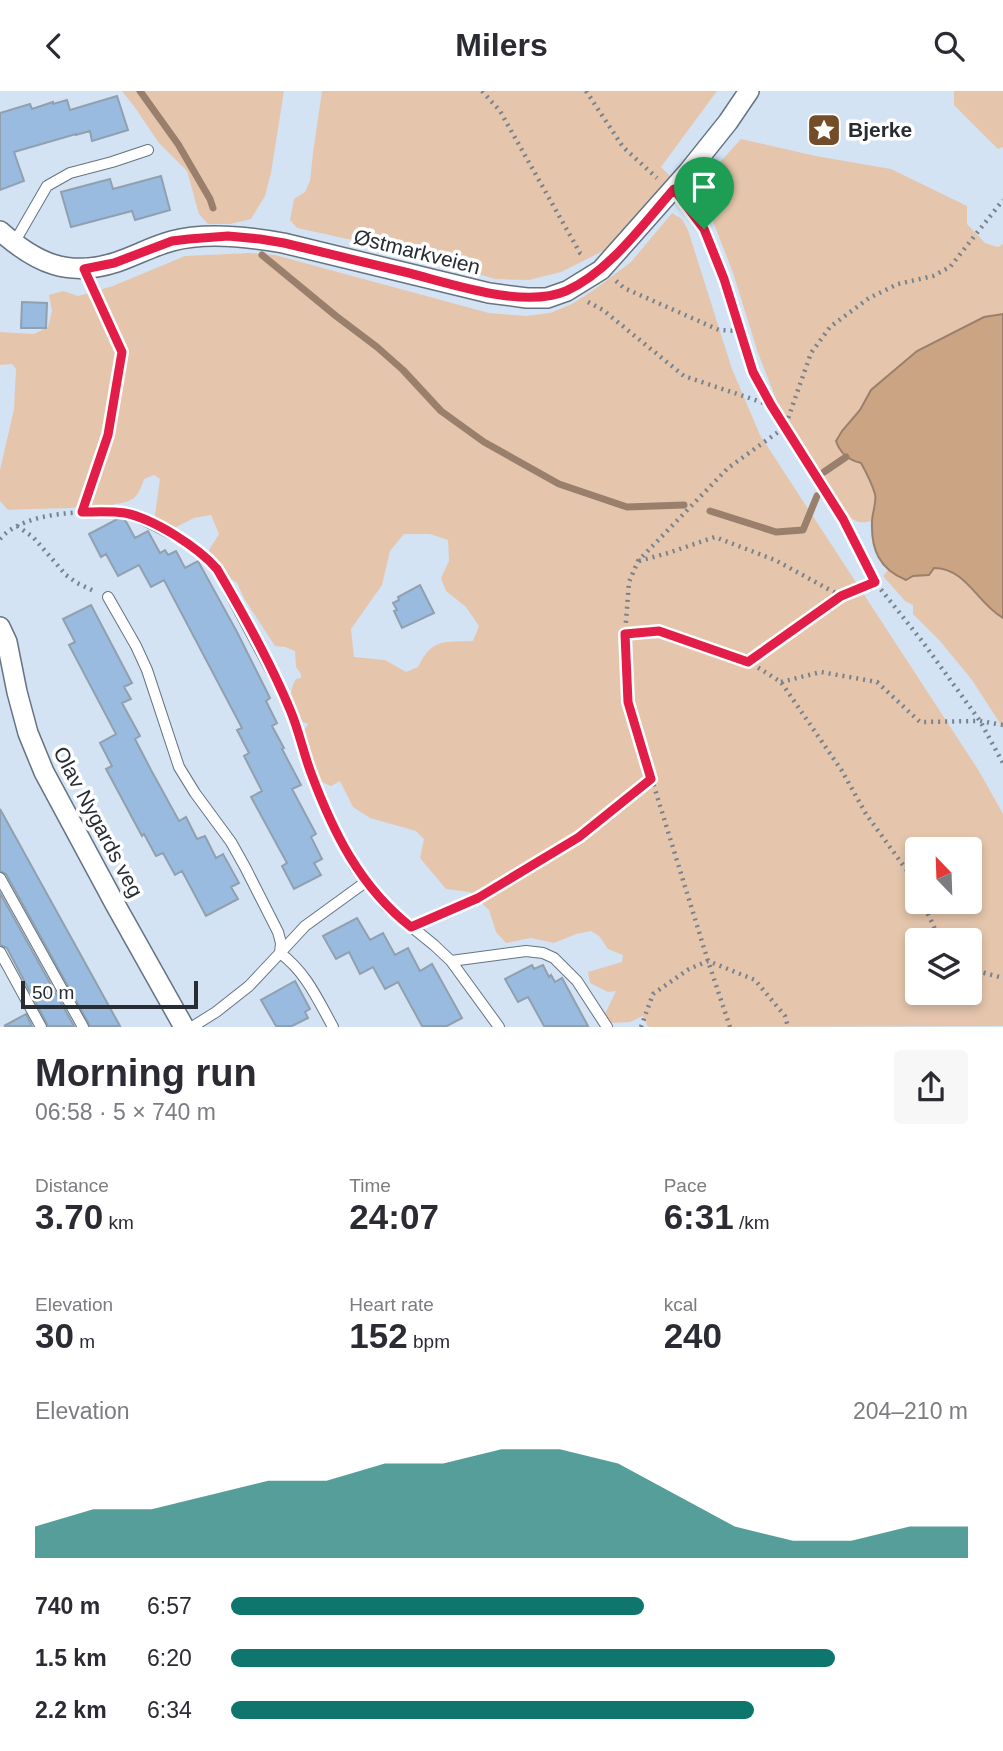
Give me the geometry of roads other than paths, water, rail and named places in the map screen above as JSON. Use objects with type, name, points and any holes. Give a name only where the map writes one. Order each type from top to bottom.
[{"type":"street","name":"Østmarkveien","points":[[7,237],[33,256],[55,266],[84,269],[114,263],[172,241],[228,236],[260,239],[489,293],[547,298],[567,291],[601,270],[674,189],[728,122],[749,91]]},
{"type":"street","name":"Olav Nygards veg","points":[[0,627],[7,642],[27,733],[44,772],[184,1027]]},
{"type":"lane","points":[[7,237],[47,186],[70,173],[148,149]]},
{"type":"lane","points":[[138,517],[162,528],[202,554],[217,569],[281,689],[293,716],[311,773],[334,828],[355,867],[386,906],[451,961],[499,1027]]},
{"type":"lane","points":[[108,597],[141,658],[180,768],[245,867],[278,932],[280,953]]},
{"type":"lane","points":[[0,878],[83,1027]]},
{"type":"lane","points":[[192,1027],[249,986],[305,926],[367,881]]},
{"type":"lane","points":[[451,961],[526,951],[543,953],[554,958],[576,981],[607,1027]]},
{"type":"lane","points":[[0,952],[41,1027]]},
{"type":"lane","points":[[280,953],[302,974],[333,1027]]},
{"type":"waterway","points":[[140,91],[178,144],[213,208]]},
{"type":"waterway","points":[[262,255],[377,347],[403,370],[441,411],[484,442],[559,484],[627,507],[684,505]]},
{"type":"waterway","points":[[824,472],[846,457]]},
{"type":"waterway","points":[[710,511],[776,532],[803,530],[817,496]]},
{"type":"place","name":"Bjerke","points":[[824,130]]}]
